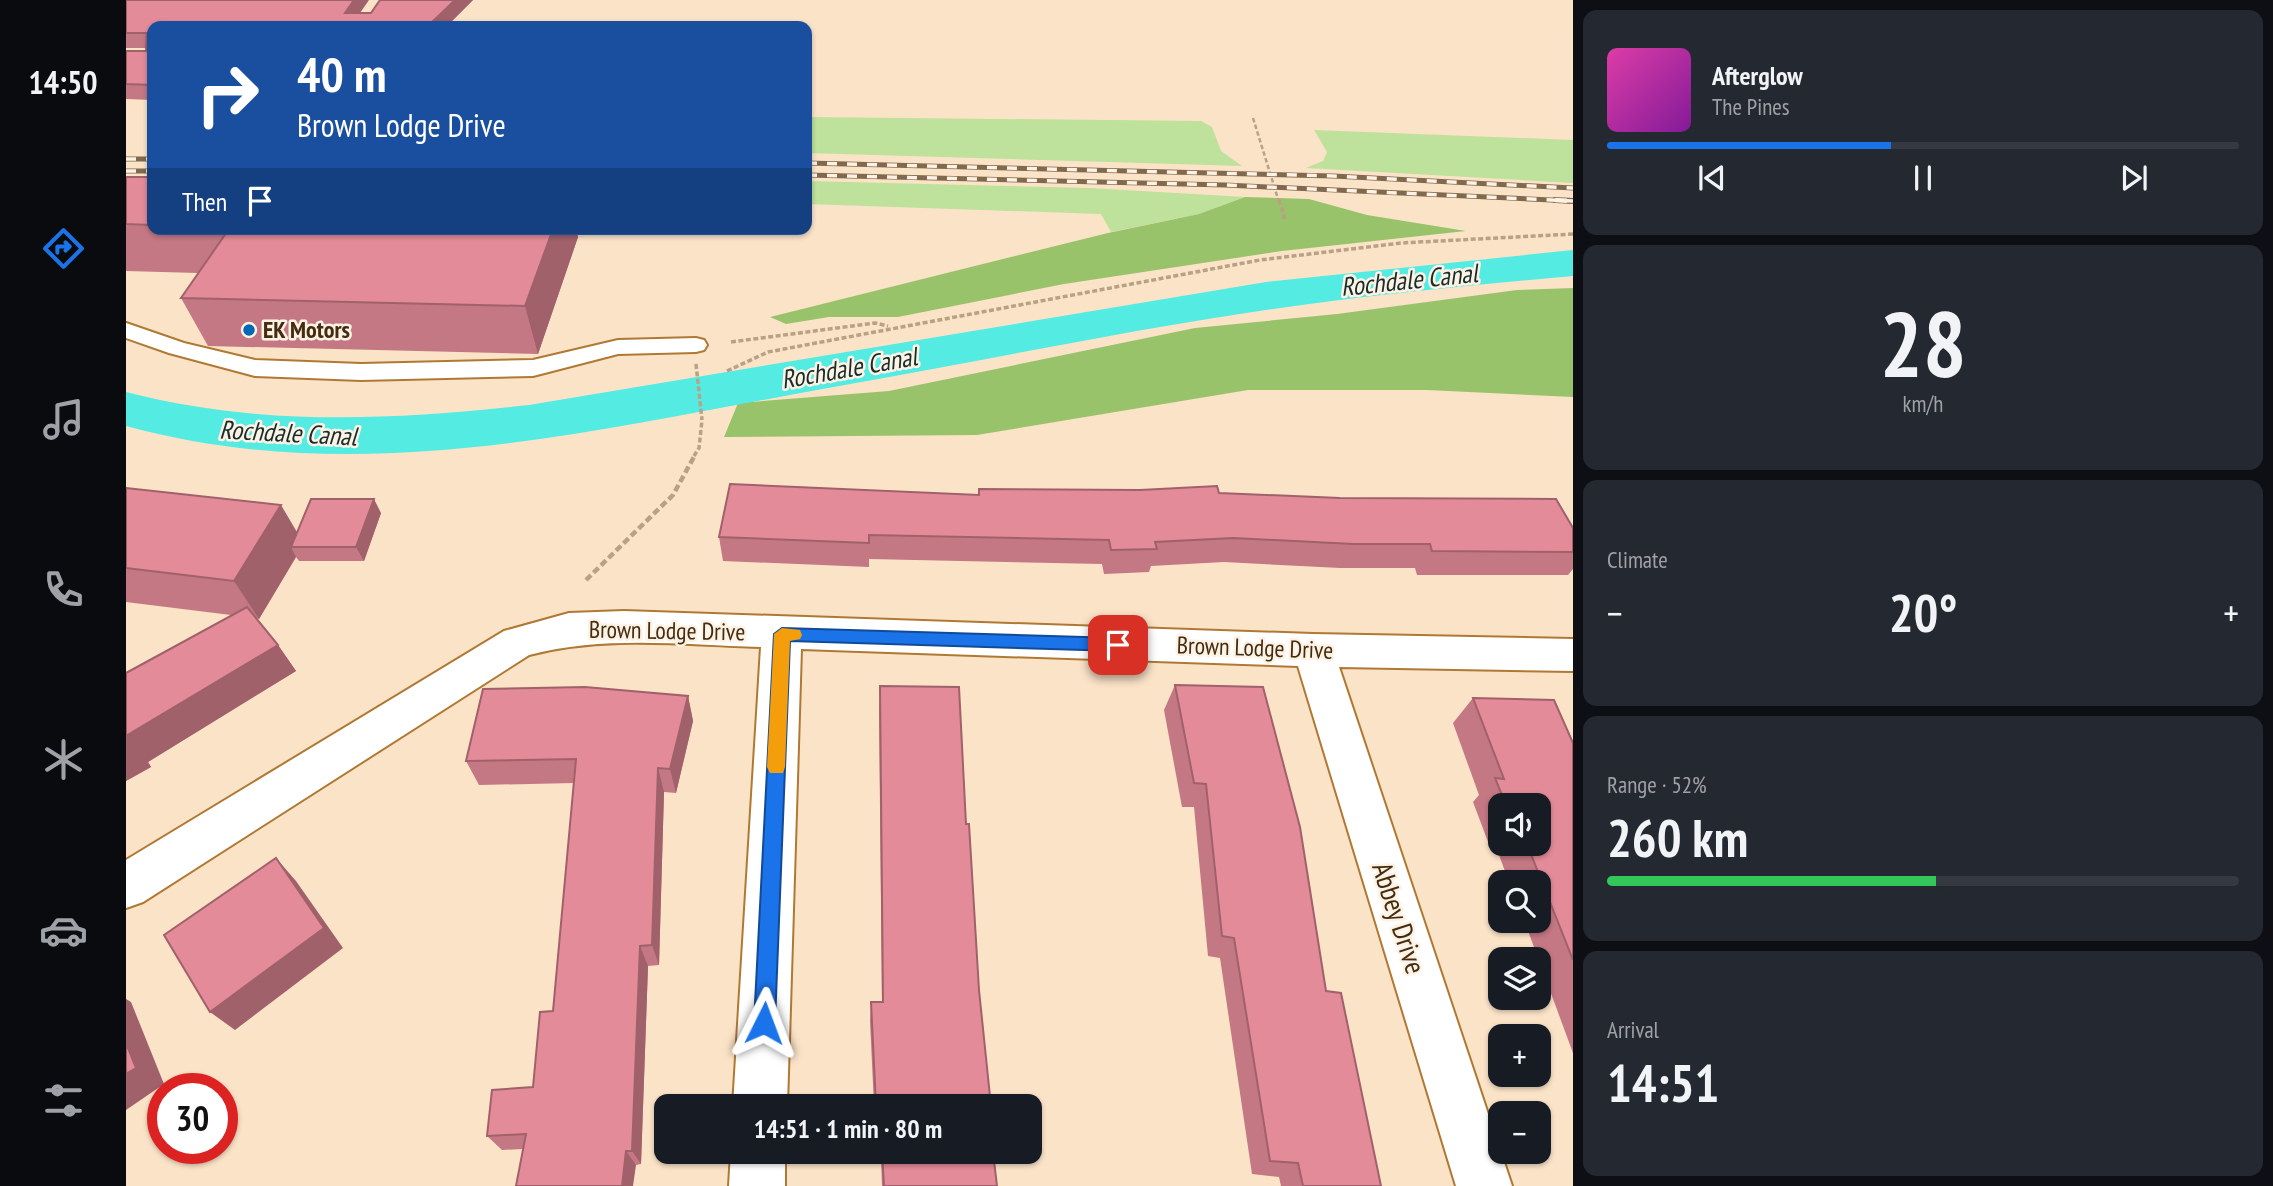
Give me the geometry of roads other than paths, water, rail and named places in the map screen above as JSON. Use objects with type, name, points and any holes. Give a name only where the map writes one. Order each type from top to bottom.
[{"type":"street","name":"Brown Lodge Drive","points":[[126,886],[518,642],[569,629],[624,627],[1313,650],[1573,655]]},
{"type":"street","points":[[761,1094],[782,634]]},
{"type":"street","name":"Abbey Drive","points":[[1313,650],[1484,1186]]},
{"type":"street","points":[[757,1186],[758,1164]]},
{"type":"lane","points":[[126,330],[177,348],[255,368],[361,372],[533,369],[618,347],[696,355]]},
{"type":"waterway","name":"Rochdale Canal","points":[[126,409],[176,422],[276,436],[377,436],[478,429],[529,423],[1266,296],[1486,270],[1573,263]]},
{"type":"railway","points":[[126,159],[147,159]]},
{"type":"railway","points":[[812,163],[1333,176],[1573,188]]},
{"type":"railway","points":[[126,171],[147,171]]},
{"type":"railway","points":[[812,175],[1225,185],[1573,201]]},
{"type":"railway","points":[[1555,200],[1573,201]]},
{"type":"place","name":"EK Motors","points":[[249,330]]}]
